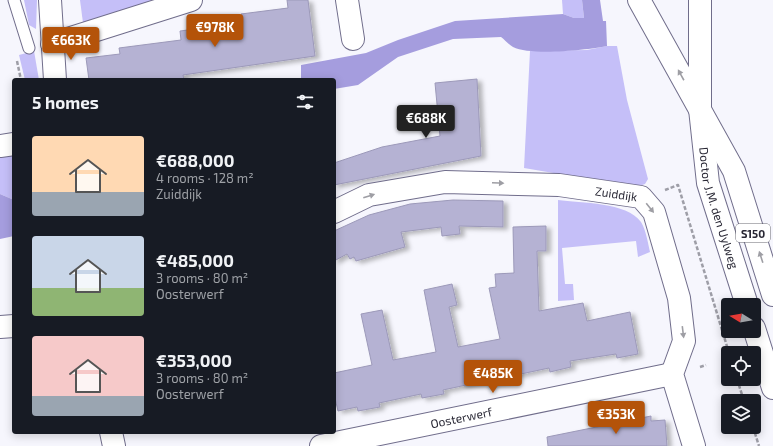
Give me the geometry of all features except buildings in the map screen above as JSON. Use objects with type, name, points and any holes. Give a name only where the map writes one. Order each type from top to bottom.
[{"type":"street","points":[[50,0],[53,22],[52,44],[55,78]]},
{"type":"street","points":[[52,44],[191,0]]},
{"type":"street","points":[[347,0],[353,39]]},
{"type":"street","name":"Doctor J.M. den Uylweg","points":[[639,0],[734,171],[773,294]]},
{"type":"street","name":"Doctor J.M. den Uylweg","points":[[700,0],[700,109],[708,183],[745,298]]},
{"type":"street","points":[[0,146],[12,144]]},
{"type":"street","name":"Zuiddijk","points":[[336,211],[369,195],[445,182],[559,185],[641,197],[654,212],[679,298],[684,341],[672,374]]},
{"type":"street","points":[[0,327],[12,326]]},
{"type":"street","points":[[757,338],[773,388]]},
{"type":"street","points":[[672,374],[694,446]]},
{"type":"street","name":"Oosterwerf","points":[[321,446],[672,374]]},
{"type":"street","points":[[111,434],[114,446]]},
{"type":"lane","points":[[14,0],[29,48]]},
{"type":"path","points":[[641,197],[678,185],[727,346]]},
{"type":"path","points":[[755,434],[759,446]]},
{"type":"shaded area","points":[[24,0],[37,0],[36,29],[29,25]]},
{"type":"shaded area","points":[[80,0],[156,0],[83,23]]},
{"type":"shaded area","points":[[562,0],[582,0],[584,18],[574,18],[563,14]]},
{"type":"shaded area","points":[[582,0],[600,0],[603,21],[606,21],[607,46],[545,52],[521,50],[513,47],[501,37],[453,39],[398,57],[358,85],[336,89],[336,78],[301,78],[301,65],[366,53],[398,40],[455,21],[563,14],[574,18],[584,18]]},
{"type":"shaded area","points":[[607,46],[617,46],[627,100],[648,179],[645,184],[636,187],[524,168],[530,51],[587,50]]},
{"type":"shaded area","points":[[34,51],[39,78],[25,78],[19,55]]},
{"type":"shaded area","points":[[12,152],[12,199],[0,194],[0,153]]},
{"type":"shaded area","points":[[0,194],[12,199],[12,236],[0,239]]},
{"type":"shaded area","points":[[558,200],[615,207],[634,215],[643,225],[650,252],[638,257],[636,241],[562,248],[565,284],[573,284],[574,300],[558,301]]}]
